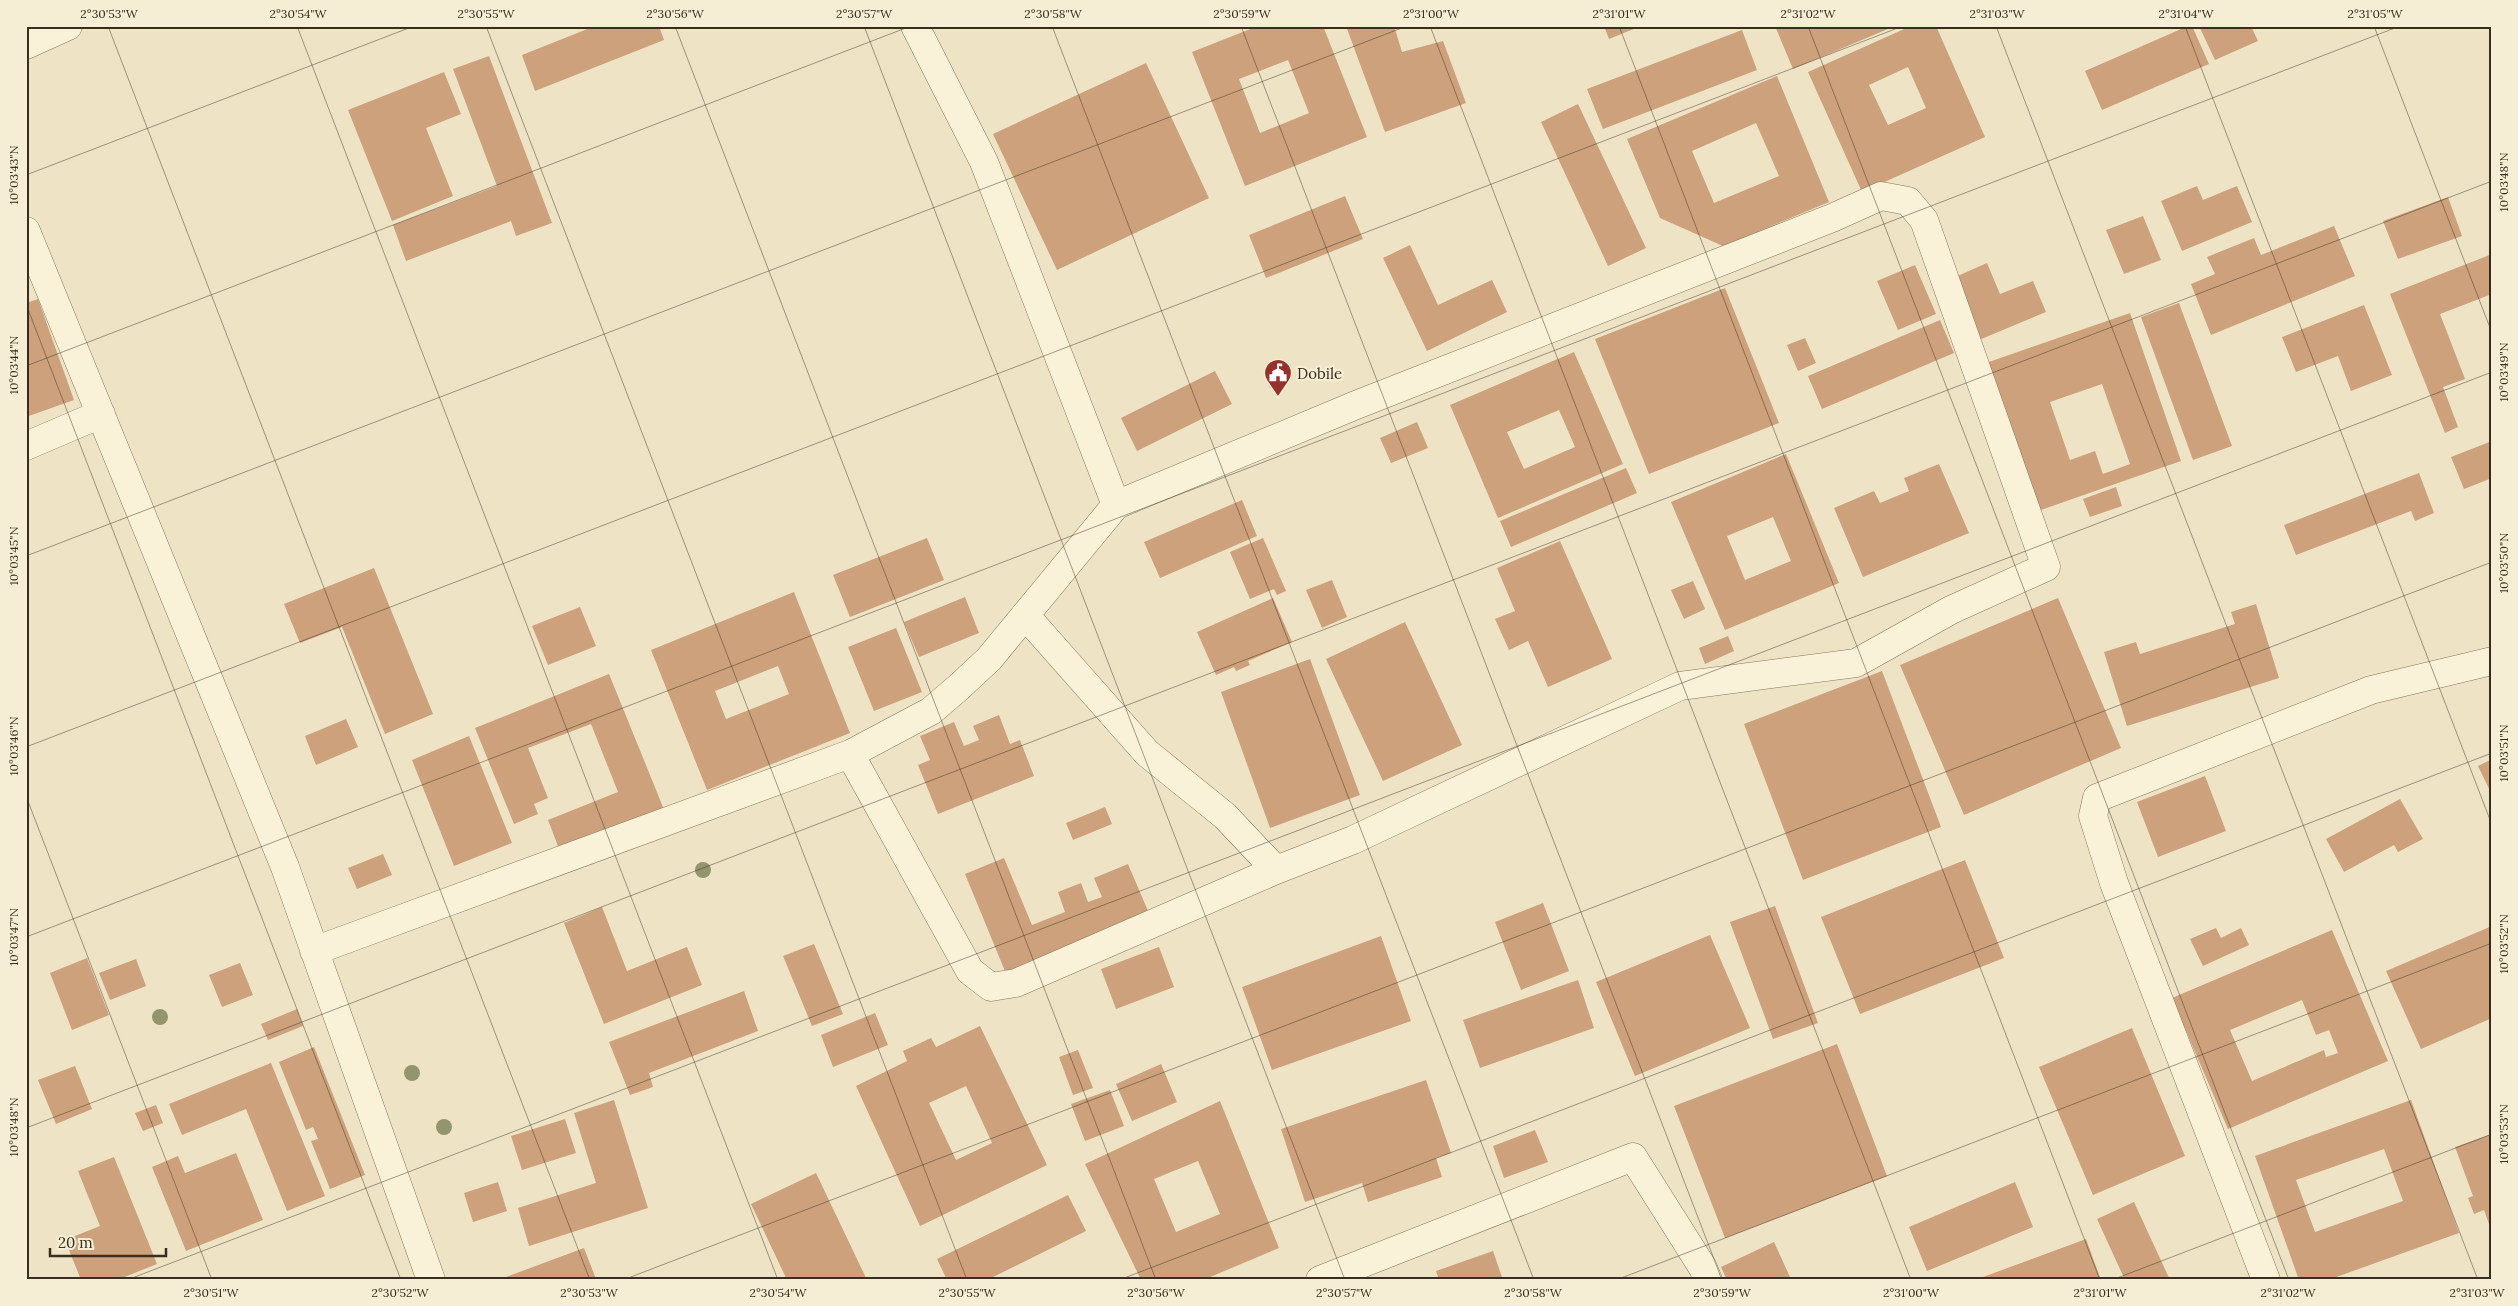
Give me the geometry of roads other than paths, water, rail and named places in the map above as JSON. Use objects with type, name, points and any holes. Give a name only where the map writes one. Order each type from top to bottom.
[{"type":"street","points":[[26,45],[68,26]]},
{"type":"street","points":[[915,26],[984,162],[1116,505]]},
{"type":"street","points":[[314,951],[850,754],[931,711],[989,659],[1116,505],[1356,405],[1814,226],[1881,196],[1908,201],[1924,220],[2046,567],[1952,610],[1856,663],[1680,686],[1353,840],[1276,870],[1016,983],[991,987],[970,970],[850,754]]},
{"type":"street","points":[[26,231],[285,867],[431,1280]]},
{"type":"street","points":[[26,446],[101,414]]},
{"type":"street","points":[[1025,615],[1147,753],[1225,816],[1276,870]]},
{"type":"street","points":[[2266,1280],[2114,882],[2093,816],[2098,798],[2372,690],[2492,661]]},
{"type":"street","points":[[1320,1280],[1633,1158],[1703,1268],[1708,1280]]},
{"type":"place","name":"Dobile","points":[[1278,397]]}]
